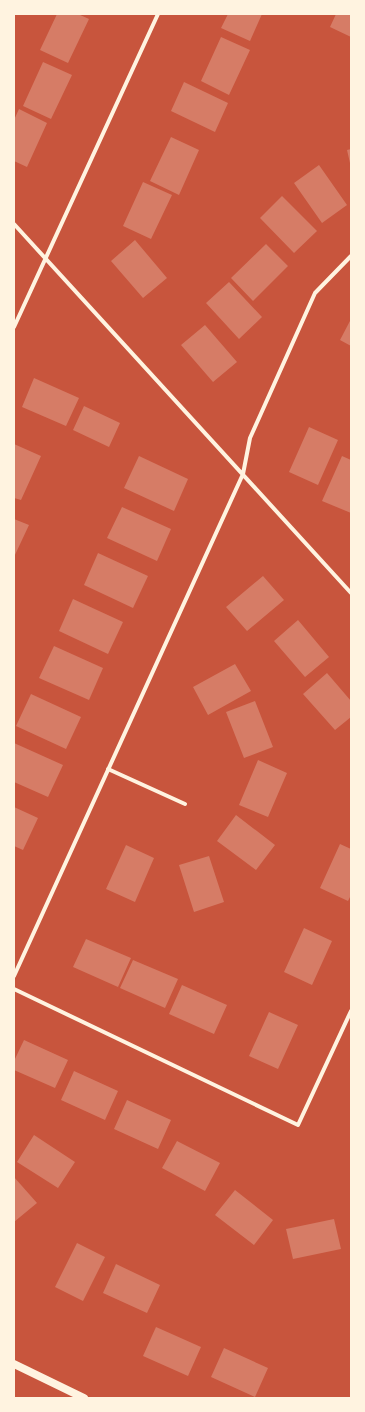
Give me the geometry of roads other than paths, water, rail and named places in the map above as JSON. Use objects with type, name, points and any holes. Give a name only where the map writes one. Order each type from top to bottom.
[{"type":"main road","points":[[14,1364],[84,1398]]},
{"type":"street","points":[[14,327],[158,14]]},
{"type":"street","points":[[14,224],[351,592]]},
{"type":"street","points":[[14,976],[243,474],[250,438],[315,293],[351,256]]},
{"type":"street","points":[[108,769],[185,804]]},
{"type":"street","points":[[14,989],[298,1125],[351,1010]]}]
